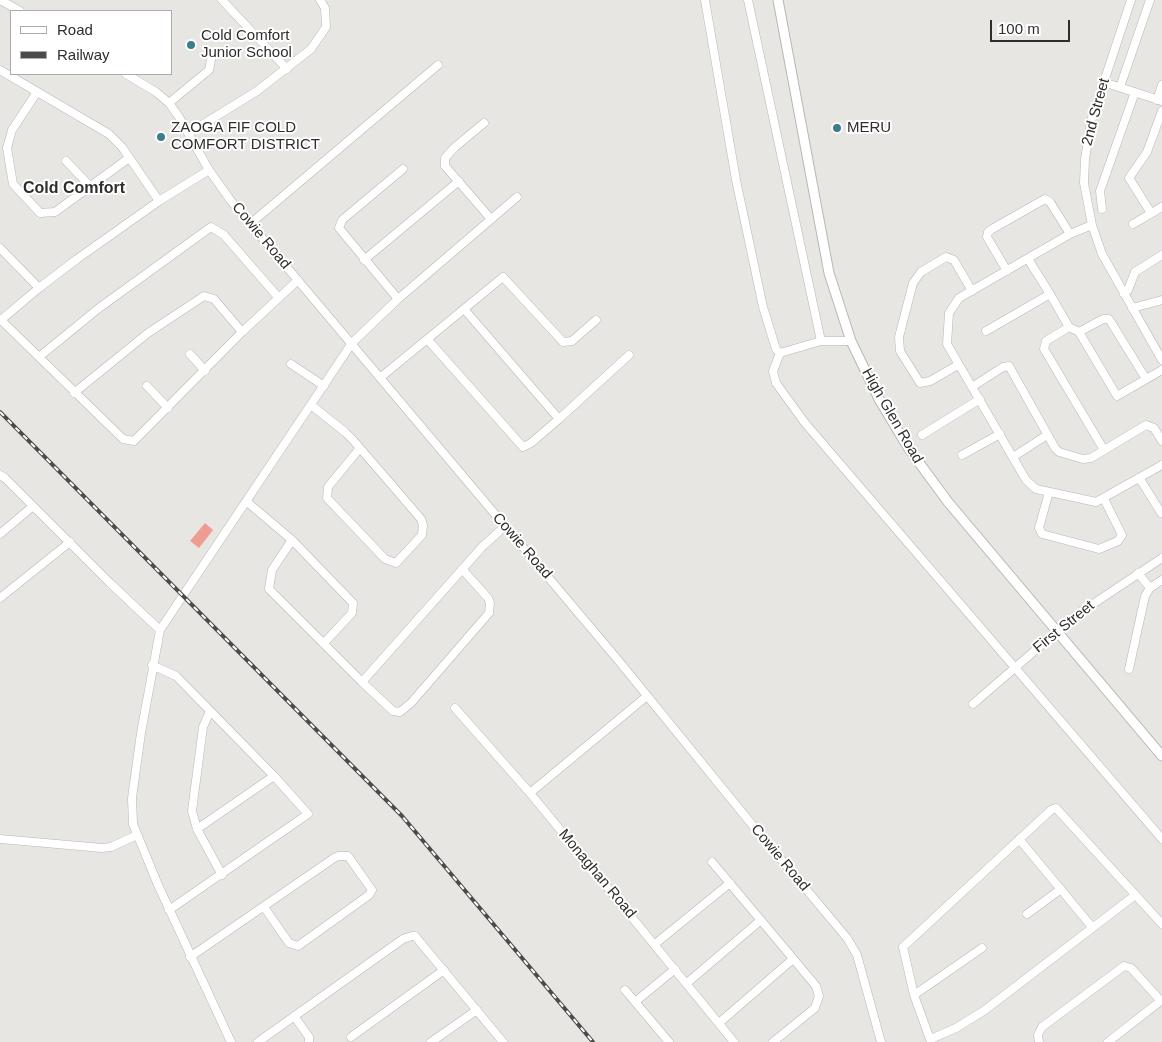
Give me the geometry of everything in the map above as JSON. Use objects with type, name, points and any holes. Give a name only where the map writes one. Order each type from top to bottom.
[{"type":"main road","name":"High Glen Road","points":[[778,0],[823,248],[831,281],[851,341],[880,401],[909,449],[948,502],[1162,756]]},
{"type":"street","points":[[0,0],[18,10]]},
{"type":"street","points":[[222,0],[287,69]]},
{"type":"street","points":[[189,133],[257,91],[311,49],[323,34],[327,20],[325,8],[320,0]]},
{"type":"street","points":[[705,0],[738,189],[763,307],[780,353],[773,371],[776,383],[799,415],[1162,839]]},
{"type":"street","points":[[748,0],[821,341]]},
{"type":"street","name":"2nd Street","points":[[1131,0],[1091,120],[1085,159],[1086,202],[1102,254],[1132,308],[1161,354]]},
{"type":"street","points":[[1120,87],[1150,0]]},
{"type":"street","points":[[169,103],[209,70],[211,60]]},
{"type":"street","points":[[250,224],[438,65]]},
{"type":"street","points":[[0,70],[110,134],[159,201]]},
{"type":"street","name":"Cowie Road","points":[[128,75],[156,92],[169,103],[189,133],[208,170],[250,224],[381,377],[504,527],[648,696],[852,944],[860,963],[882,1042]]},
{"type":"street","points":[[1103,82],[1160,100],[1162,84]]},
{"type":"street","points":[[37,92],[7,141],[8,158],[14,184],[30,205],[40,213],[48,214],[54,212],[129,158]]},
{"type":"street","points":[[1102,209],[1100,192],[1135,92]]},
{"type":"street","points":[[1151,213],[1129,178],[1147,152],[1162,111]]},
{"type":"street","points":[[484,123],[455,147],[445,158],[445,166],[491,219]]},
{"type":"street","points":[[66,161],[90,186]]},
{"type":"street","points":[[398,299],[339,228],[342,220],[403,169]]},
{"type":"street","points":[[208,170],[159,201],[39,288],[1,320],[74,393],[128,442],[138,439],[242,332],[298,280]]},
{"type":"street","points":[[364,260],[459,180]]},
{"type":"street","points":[[231,1042],[190,957],[133,824],[132,798],[152,665],[160,630],[352,343],[398,299],[517,197]]},
{"type":"street","points":[[1007,271],[987,237],[988,232],[992,229],[1045,200],[1050,202],[1070,234]]},
{"type":"street","points":[[1133,224],[1162,207]]},
{"type":"street","points":[[1092,225],[1070,234],[956,301],[949,313],[947,344],[1029,484],[1036,488],[1090,502],[1104,499],[1162,465]]},
{"type":"street","points":[[39,357],[99,308],[211,227],[224,235],[278,297]]},
{"type":"street","points":[[0,248],[39,288]]},
{"type":"street","points":[[1124,294],[1128,290],[1135,272],[1162,255]]},
{"type":"street","points":[[958,365],[930,381],[920,382],[915,378],[900,351],[899,337],[913,283],[922,272],[946,257],[954,260],[972,291]]},
{"type":"street","points":[[1028,259],[1069,327],[1079,332],[1116,394],[1120,395],[1162,370]]},
{"type":"street","points":[[381,377],[502,277],[563,342],[572,341],[596,320]]},
{"type":"street","points":[[986,331],[1050,294]]},
{"type":"street","points":[[74,393],[148,333],[204,296],[214,299],[242,332]]},
{"type":"street","points":[[1132,308],[1162,300]]},
{"type":"street","points":[[464,309],[560,418]]},
{"type":"street","points":[[1079,332],[1103,319],[1110,319],[1146,379]]},
{"type":"street","points":[[1069,327],[1046,341],[1044,349],[1104,450]]},
{"type":"street","points":[[428,340],[523,447],[531,443],[560,418],[629,354]]},
{"type":"street","points":[[780,353],[821,341],[851,341]]},
{"type":"street","points":[[190,354],[205,371]]},
{"type":"street","points":[[291,364],[324,386]]},
{"type":"street","points":[[972,386],[1003,367],[1009,366],[1047,435],[1058,451],[1083,459],[1090,458],[1146,425],[1153,426],[1162,441]]},
{"type":"street","points":[[147,386],[168,408]]},
{"type":"street","points":[[922,435],[980,399]]},
{"type":"street","points":[[312,405],[336,423],[360,448],[424,525],[419,540],[396,563],[385,559],[327,498],[328,487],[360,448]]},
{"type":"street","points":[[962,455],[1000,434]]},
{"type":"street","points":[[1013,457],[1047,435]]},
{"type":"street","points":[[0,475],[160,630]]},
{"type":"street","points":[[1140,479],[1160,513]]},
{"type":"street","points":[[1049,492],[1039,528],[1042,534],[1102,549],[1118,540],[1122,535],[1104,499]]},
{"type":"street","points":[[246,501],[292,540],[353,603],[352,613],[324,643]]},
{"type":"street","points":[[0,534],[34,506]]},
{"type":"street","points":[[362,682],[462,569],[504,527]]},
{"type":"street","points":[[292,540],[272,570],[269,589],[393,711],[400,712],[412,703],[489,613],[490,603],[488,598],[462,569]]},
{"type":"street","points":[[0,598],[70,542]]},
{"type":"street","name":"First Street","points":[[973,704],[1075,616],[1162,558]]},
{"type":"street","points":[[1138,573],[1150,588]]},
{"type":"street","points":[[1129,669],[1142,604],[1150,588],[1162,580]]},
{"type":"street","points":[[152,665],[176,676],[274,776],[308,814],[169,910]]},
{"type":"street","points":[[530,793],[648,696]]},
{"type":"street","name":"Monaghan Road","points":[[455,708],[530,793],[734,1042]]},
{"type":"street","points":[[210,711],[203,726],[192,811],[197,829],[222,875]]},
{"type":"street","points":[[197,829],[274,776]]},
{"type":"street","points":[[1134,896],[985,1010],[931,1041],[914,995],[902,950],[904,944],[1049,811],[1056,808],[1134,896],[1162,924]]},
{"type":"street","points":[[0,839],[102,848],[137,835]]},
{"type":"street","points":[[1019,839],[1092,927]]},
{"type":"street","points":[[190,957],[334,858],[348,856],[372,890],[369,896],[298,946],[289,943],[264,907]]},
{"type":"street","points":[[712,862],[792,960],[816,986],[819,996],[815,1008],[773,1042]]},
{"type":"street","points":[[655,944],[730,884]]},
{"type":"street","points":[[1028,914],[1061,889]]},
{"type":"street","points":[[687,983],[761,920]]},
{"type":"street","points":[[258,1042],[410,936],[415,936],[503,1042]]},
{"type":"street","points":[[914,995],[982,948]]},
{"type":"street","points":[[719,1023],[792,960]]},
{"type":"street","points":[[1039,1042],[1038,1035],[1042,1027],[1124,966],[1131,968],[1161,1001],[1108,1042]]},
{"type":"street","points":[[635,1002],[675,969]]},
{"type":"street","points":[[351,1037],[444,970]]},
{"type":"street","points":[[625,990],[669,1042]]},
{"type":"street","points":[[431,1042],[477,1010]]},
{"type":"street","points":[[294,1016],[309,1037],[309,1042]]},
{"type":"shaded area","points":[[205,523],[213,530],[199,548],[190,541]]},
{"type":"railway","points":[[0,412],[402,816],[593,1042]]},
{"type":"place","name":"Cold Comfort Junior School","points":[[191,45]]},
{"type":"place","name":"MERU","points":[[837,128]]},
{"type":"place","name":"ZAOGA FIF COLD COMFORT DISTRICT","points":[[161,137]]},
{"type":"district","name":"Cold Comfort","points":[[74,189]]}]
